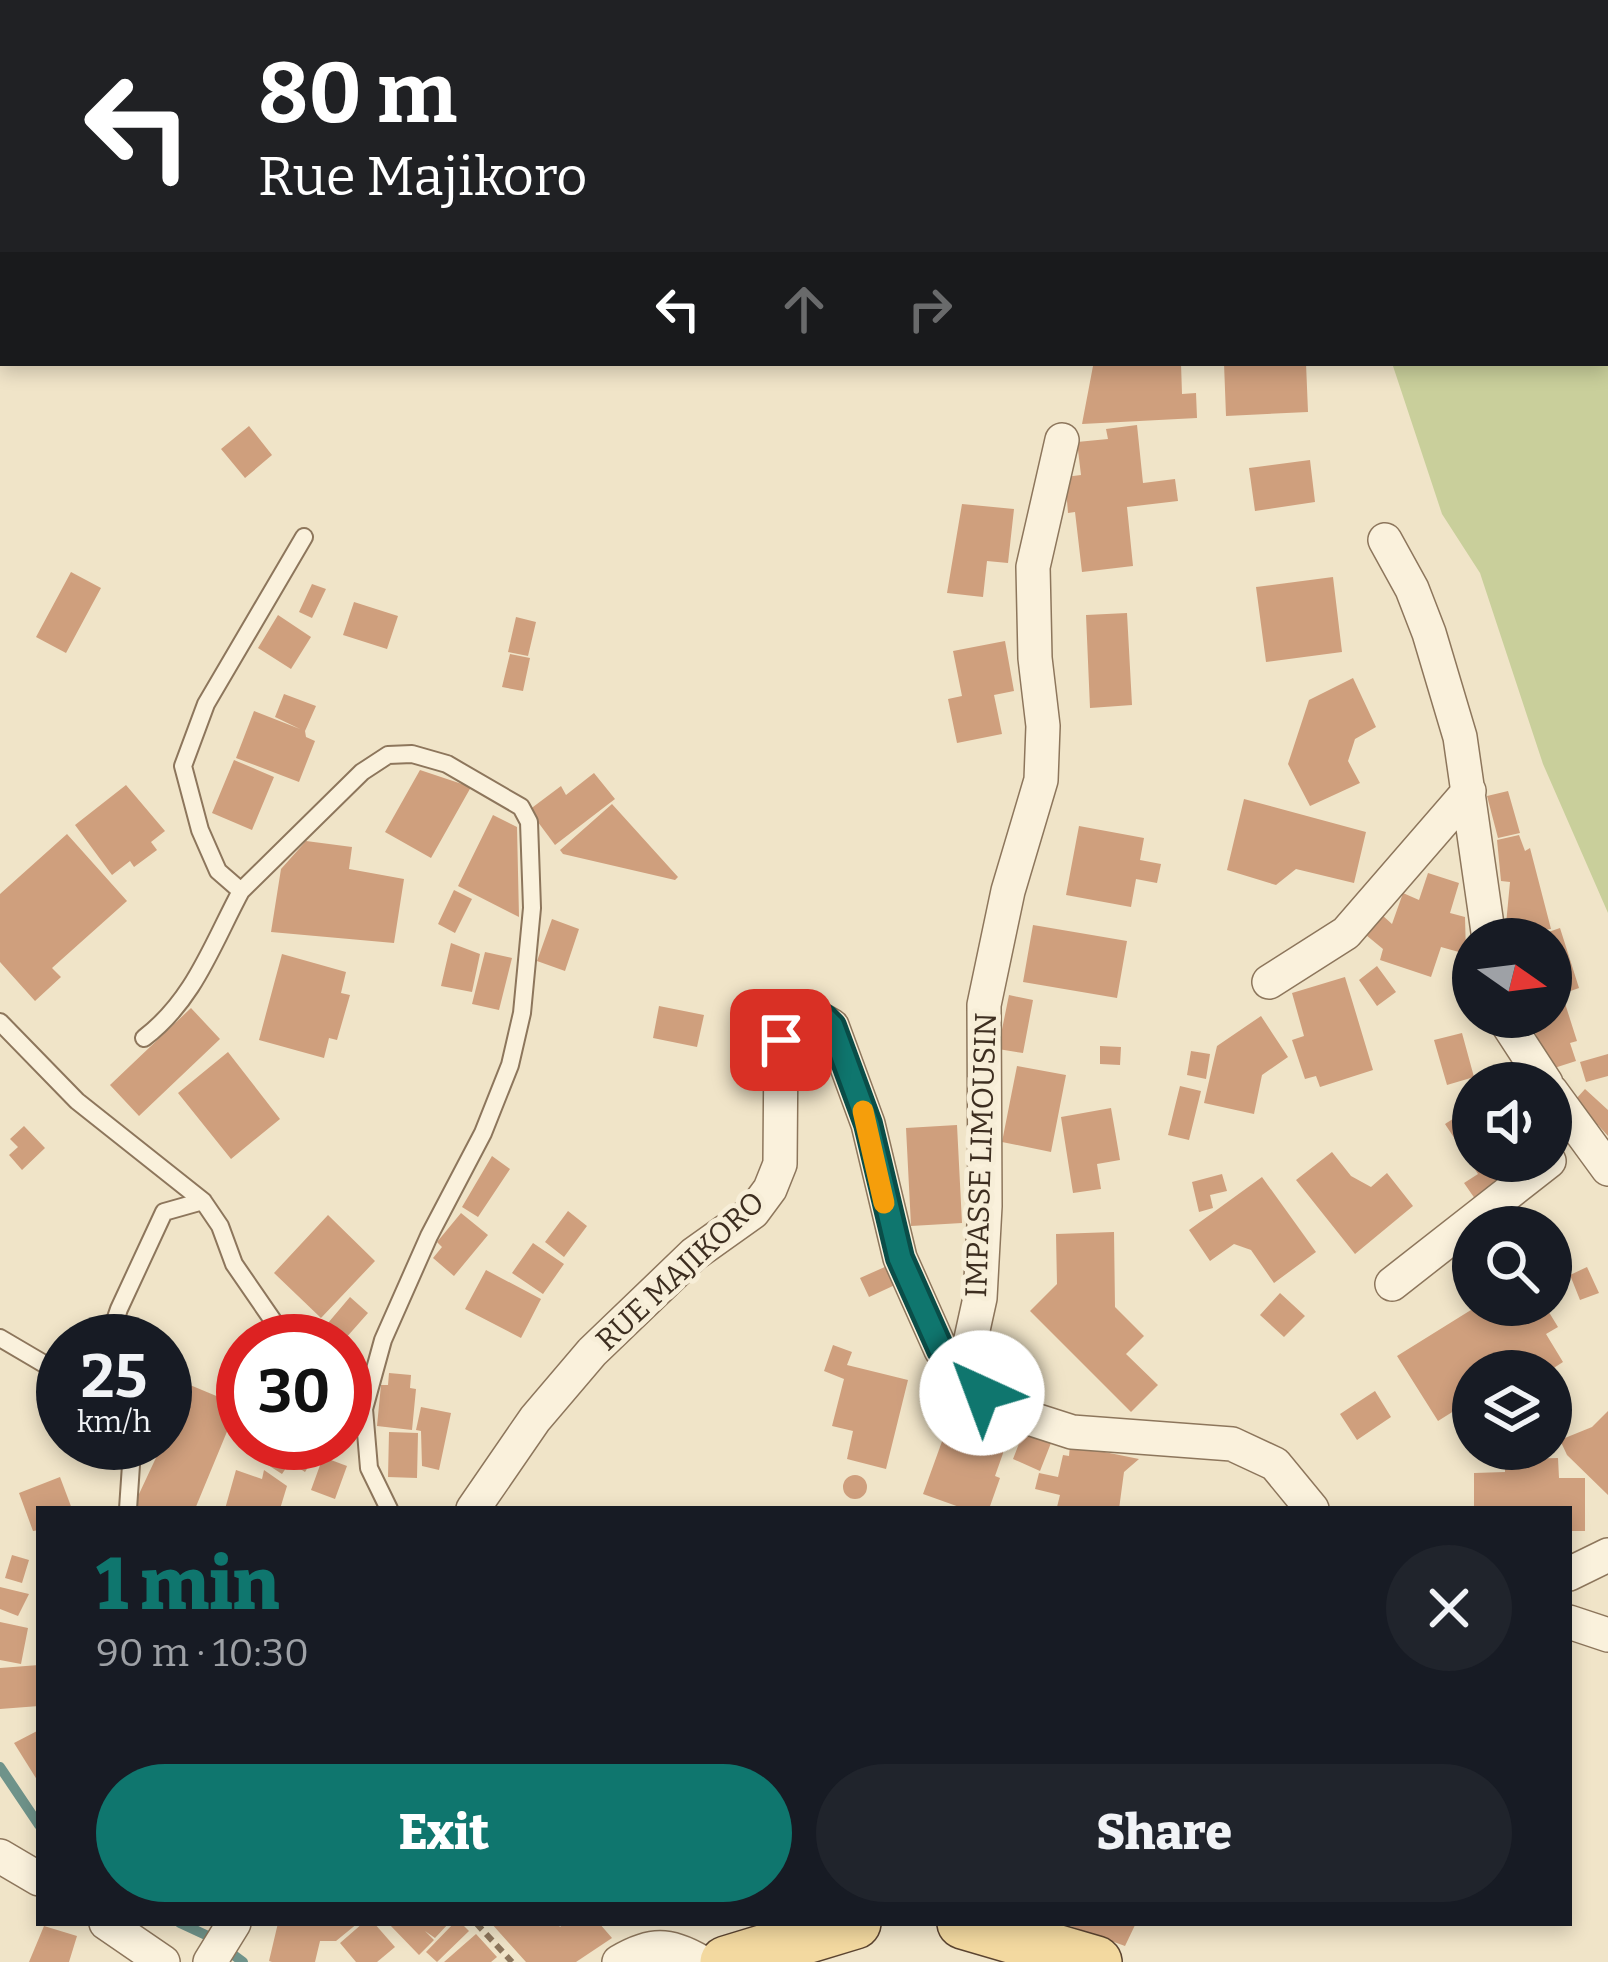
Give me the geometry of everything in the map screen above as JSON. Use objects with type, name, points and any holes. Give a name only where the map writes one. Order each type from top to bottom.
[{"type":"main road","points":[[726,1962],[845,1926]]},
{"type":"main road","points":[[973,1926],[1096,1962]]},
{"type":"street","name":"IMPASSE LIMOUSIN","points":[[963,1375],[980,1298],[985,1206],[984,1005],[1008,892],[1041,781],[1043,726],[1035,658],[1034,568],[1062,440]]},
{"type":"street","points":[[1385,540],[1429,633],[1460,737],[1486,918]]},
{"type":"street","points":[[1269,982],[1346,933],[1469,791]]},
{"type":"street","name":"RUE MAJIKORO","points":[[474,1506],[535,1419],[592,1352],[694,1254],[753,1211],[770,1189],[782,1147],[781,1040],[785,1028],[803,1015],[824,1018],[837,1035],[868,1124],[900,1258],[941,1350],[963,1375],[982,1393],[1019,1415],[1072,1432],[1214,1442],[1256,1453],[1275,1464],[1310,1506]]},
{"type":"street","points":[[1572,1120],[1608,1168]]},
{"type":"street","points":[[1572,1143],[1582,1135]]},
{"type":"street","points":[[1392,1284],[1522,1182]]},
{"type":"street","points":[[1572,1573],[1608,1555]]},
{"type":"street","points":[[1572,1623],[1608,1635]]},
{"type":"street","points":[[0,1856],[36,1877]]},
{"type":"street","points":[[110,1926],[163,1962]]},
{"type":"street","points":[[211,1961],[232,1926]]},
{"type":"street","points":[[681,1926],[703,1962]]},
{"type":"street","points":[[619,1962],[637,1951],[662,1945],[703,1962]]},
{"type":"lane","points":[[242,891],[218,871],[200,830],[183,766],[206,704],[304,537]]},
{"type":"lane","points":[[144,1038],[171,1017],[201,973],[242,891],[362,772],[388,755],[412,754],[447,764],[520,807],[529,822],[532,908],[523,1012],[510,1065],[483,1133],[429,1236],[383,1340],[372,1380]]},
{"type":"lane","points":[[0,1022],[77,1101],[203,1201],[220,1226],[234,1264],[268,1314]]},
{"type":"lane","points":[[117,1314],[164,1212],[203,1201]]},
{"type":"lane","points":[[0,1338],[36,1359]]},
{"type":"lane","points":[[128,1506],[131,1470]]},
{"type":"lane","points":[[370,1470],[388,1506]]},
{"type":"path","points":[[479,1926],[512,1962]]},
{"type":"green space","points":[[1393,366],[1608,366],[1608,913],[1543,764],[1480,573],[1442,514]]},
{"type":"building","points":[[1093,366],[1181,366],[1182,394],[1196,393],[1197,418],[1082,424]]},
{"type":"building","points":[[1224,366],[1306,366],[1308,412],[1226,416]]},
{"type":"building","points":[[1137,425],[1143,483],[1175,479],[1178,501],[1127,507],[1133,566],[1082,572],[1075,512],[1068,513],[1065,477],[1081,475],[1077,442],[1108,439],[1106,429]]},
{"type":"building","points":[[249,426],[272,455],[245,478],[221,449]]},
{"type":"building","points":[[1310,460],[1315,502],[1255,511],[1249,468]]},
{"type":"building","points":[[962,504],[1014,509],[1008,563],[987,561],[983,597],[947,593]]},
{"type":"building","points":[[71,572],[101,588],[66,653],[36,637]]},
{"type":"building","points":[[1333,577],[1342,652],[1266,662],[1256,587]]},
{"type":"building","points":[[312,584],[326,589],[312,618],[299,612]]},
{"type":"building","points":[[354,602],[398,616],[387,649],[343,635]]},
{"type":"building","points":[[1127,613],[1132,705],[1090,708],[1086,615]]},
{"type":"building","points":[[278,615],[311,637],[291,669],[258,648]]},
{"type":"building","points":[[516,617],[536,622],[528,656],[508,652]]},
{"type":"building","points":[[1005,641],[1014,691],[994,695],[1002,734],[957,743],[948,699],[962,696],[953,651]]},
{"type":"building","points":[[510,654],[530,658],[523,691],[502,687]]},
{"type":"building","points":[[1353,678],[1376,727],[1355,739],[1348,761],[1360,783],[1310,806],[1288,764],[1309,700]]},
{"type":"building","points":[[284,694],[316,706],[305,731],[315,741],[299,782],[236,758],[254,711],[300,729],[275,717]]},
{"type":"building","points":[[234,760],[274,777],[252,830],[212,813]]},
{"type":"building","points":[[420,770],[471,787],[431,858],[385,832]]},
{"type":"building","points":[[594,773],[615,799],[555,845],[529,810],[561,786],[566,795]]},
{"type":"building","points":[[126,785],[165,831],[151,842],[157,850],[134,867],[130,861],[112,875],[75,825]]},
{"type":"building","points":[[1508,791],[1520,833],[1498,838],[1487,796]]},
{"type":"building","points":[[1244,799],[1366,832],[1354,883],[1296,869],[1276,885],[1227,870]]},
{"type":"building","points":[[612,804],[678,877],[675,880],[563,854],[560,850]]},
{"type":"building","points":[[493,815],[517,827],[519,917],[458,886]]},
{"type":"building","points":[[1079,826],[1144,838],[1140,860],[1161,864],[1157,883],[1136,879],[1131,907],[1066,895]]},
{"type":"building","points":[[67,834],[127,901],[52,968],[61,977],[35,1001],[0,962],[0,894]]},
{"type":"building","points":[[1519,835],[1525,851],[1530,848],[1548,918],[1507,918],[1510,882],[1501,881],[1497,840]]},
{"type":"building","points":[[306,841],[352,847],[349,869],[404,879],[394,943],[271,932],[281,869]]},
{"type":"building","points":[[1428,873],[1459,883],[1450,913],[1465,918],[1452,918],[1452,950],[1441,947],[1431,977],[1380,960],[1383,949],[1366,935],[1382,915],[1392,924],[1403,893],[1419,900]]},
{"type":"building","points":[[454,890],[472,899],[455,933],[438,924]]},
{"type":"building","points":[[552,919],[579,929],[565,971],[537,961]]},
{"type":"building","points":[[1033,925],[1127,941],[1117,998],[1023,982]]},
{"type":"building","points":[[451,943],[480,954],[472,992],[441,986]]},
{"type":"building","points":[[485,952],[512,958],[499,1010],[472,1004]]},
{"type":"building","points":[[282,954],[346,972],[341,993],[350,995],[337,1040],[329,1038],[324,1058],[259,1040]]},
{"type":"building","points":[[1377,966],[1396,992],[1377,1006],[1359,980]]},
{"type":"building","points":[[1345,977],[1373,1070],[1320,1087],[1316,1076],[1305,1079],[1292,1040],[1304,1036],[1292,993]]},
{"type":"building","points":[[1009,995],[1033,1000],[1023,1053],[998,1049]]},
{"type":"building","points":[[659,1006],[704,1015],[697,1047],[653,1038]]},
{"type":"building","points":[[191,1008],[220,1039],[139,1116],[110,1085]]},
{"type":"building","points":[[1261,1016],[1288,1057],[1262,1075],[1254,1114],[1204,1103],[1217,1046]]},
{"type":"building","points":[[1572,1025],[1577,1041],[1570,1043],[1576,1061],[1545,1062],[1537,1038],[1572,1038]]},
{"type":"building","points":[[1463,1038],[1470,1062],[1452,1062],[1452,1084],[1447,1085],[1434,1040]]},
{"type":"building","points":[[1100,1046],[1121,1047],[1120,1065],[1100,1064]]},
{"type":"building","points":[[1191,1051],[1210,1054],[1206,1079],[1187,1075]]},
{"type":"building","points":[[228,1052],[280,1119],[231,1159],[178,1093]]},
{"type":"building","points":[[1608,1054],[1608,1076],[1586,1082],[1580,1062]]},
{"type":"building","points":[[1017,1066],[1066,1075],[1051,1152],[1002,1142]]},
{"type":"building","points":[[1180,1086],[1201,1091],[1189,1140],[1168,1135]]},
{"type":"building","points":[[1585,1089],[1608,1110],[1608,1136],[1598,1125],[1591,1131],[1572,1114],[1572,1103]]},
{"type":"building","points":[[1111,1108],[1120,1160],[1097,1164],[1101,1189],[1073,1193],[1061,1117]]},
{"type":"building","points":[[957,1125],[962,1223],[911,1226],[906,1128]]},
{"type":"building","points":[[24,1126],[45,1148],[22,1170],[9,1155],[18,1147],[10,1139]]},
{"type":"building","points":[[1332,1152],[1351,1176],[1371,1187],[1387,1173],[1413,1206],[1355,1254],[1296,1180]]},
{"type":"building","points":[[492,1156],[510,1169],[478,1217],[462,1207]]},
{"type":"building","points":[[1222,1174],[1227,1191],[1210,1195],[1213,1208],[1199,1212],[1192,1182]]},
{"type":"building","points":[[1262,1177],[1316,1252],[1274,1283],[1251,1250],[1234,1244],[1210,1261],[1189,1230]]},
{"type":"building","points":[[1512,1182],[1513,1184],[1480,1206],[1464,1183]]},
{"type":"building","points":[[568,1211],[587,1226],[564,1257],[545,1242]]},
{"type":"building","points":[[461,1213],[488,1235],[454,1276],[433,1258],[442,1247],[437,1242]]},
{"type":"building","points":[[328,1215],[375,1261],[325,1314],[317,1314],[274,1273]]},
{"type":"building","points":[[1114,1232],[1115,1307],[1144,1336],[1126,1354],[1158,1385],[1131,1412],[1030,1311],[1057,1284],[1056,1234]]},
{"type":"building","points":[[533,1243],[564,1264],[543,1294],[512,1273]]},
{"type":"building","points":[[887,1266],[895,1285],[869,1297],[860,1278]]},
{"type":"building","points":[[1587,1267],[1599,1293],[1580,1300],[1572,1274]]},
{"type":"building","points":[[486,1270],[541,1299],[521,1338],[465,1309]]},
{"type":"building","points":[[1280,1293],[1305,1316],[1284,1337],[1260,1315]]},
{"type":"building","points":[[350,1297],[368,1313],[367,1314],[336,1314]]},
{"type":"building","points":[[1452,1322],[1452,1326],[1558,1327],[1546,1334],[1556,1350],[1452,1350],[1452,1412],[1438,1421],[1397,1356]]},
{"type":"building","points":[[833,1345],[852,1352],[847,1365],[908,1380],[886,1469],[847,1459],[853,1431],[832,1426],[844,1379],[824,1371]]},
{"type":"building","points":[[389,1373],[411,1375],[410,1388],[416,1389],[412,1430],[377,1426],[381,1385],[388,1385]]},
{"type":"building","points":[[192,1386],[216,1396],[216,1458],[196,1506],[133,1506],[150,1470],[192,1470]]},
{"type":"building","points":[[1375,1391],[1391,1417],[1357,1440],[1340,1414]]},
{"type":"building","points":[[421,1407],[451,1413],[439,1470],[422,1466],[421,1431],[416,1430]]},
{"type":"building","points":[[1608,1411],[1608,1495],[1572,1460],[1572,1435],[1592,1427]]},
{"type":"building","points":[[949,1422],[1007,1442],[990,1506],[957,1506],[923,1494]]},
{"type":"building","points":[[1024,1431],[1051,1443],[1040,1471],[1013,1459]]},
{"type":"building","points":[[389,1432],[418,1433],[417,1478],[388,1477]]},
{"type":"building","points":[[1070,1445],[1139,1459],[1124,1472],[1119,1506],[1057,1506],[1060,1495],[1035,1489],[1039,1473],[1058,1477],[1063,1455],[1069,1456]]},
{"type":"building","points":[[236,1470],[262,1479],[264,1470],[287,1486],[281,1506],[226,1506]]},
{"type":"building","points":[[318,1470],[346,1470],[335,1499],[311,1490]]},
{"type":"building","points":[[1559,1470],[1559,1478],[1585,1478],[1585,1531],[1572,1531],[1572,1506],[1474,1506],[1474,1473]]},
{"type":"building","points":[[855,1475],[867,1487],[855,1499],[843,1487]]},
{"type":"building","points":[[60,1477],[71,1506],[36,1506],[33,1531],[19,1493]]},
{"type":"building","points":[[12,1555],[29,1560],[22,1583],[5,1578]]},
{"type":"building","points":[[0,1587],[29,1594],[18,1616],[0,1609]]},
{"type":"building","points":[[0,1622],[28,1628],[21,1664],[0,1660]]},
{"type":"building","points":[[36,1665],[36,1706],[0,1709],[0,1668]]},
{"type":"building","points":[[36,1732],[36,1778],[14,1743]]},
{"type":"building","points":[[44,1926],[77,1936],[69,1962],[29,1962]]},
{"type":"building","points":[[277,1926],[354,1926],[336,1941],[320,1941],[315,1962],[269,1961]]},
{"type":"building","points":[[360,1926],[377,1926],[395,1947],[377,1962],[356,1962],[340,1943]]},
{"type":"building","points":[[391,1926],[446,1926],[435,1938],[425,1931],[434,1940],[419,1955]]},
{"type":"building","points":[[451,1926],[469,1931],[437,1962],[426,1952]]},
{"type":"building","points":[[494,1926],[602,1926],[612,1938],[576,1962],[526,1962]]},
{"type":"building","points":[[1070,1926],[1135,1926],[1125,1946]]},
{"type":"building","points":[[476,1934],[497,1957],[491,1962],[444,1962]]},
{"type":"waterway","points":[[0,1767],[36,1821]]},
{"type":"waterway","points":[[186,1926],[243,1962]]},
{"type":"slow traffic","points":[[863,1111],[884,1203]]},
{"type":"route","points":[[781,1040],[792,1020],[803,1015],[824,1018],[832,1026],[868,1124],[900,1258],[941,1350],[982,1393]]}]
